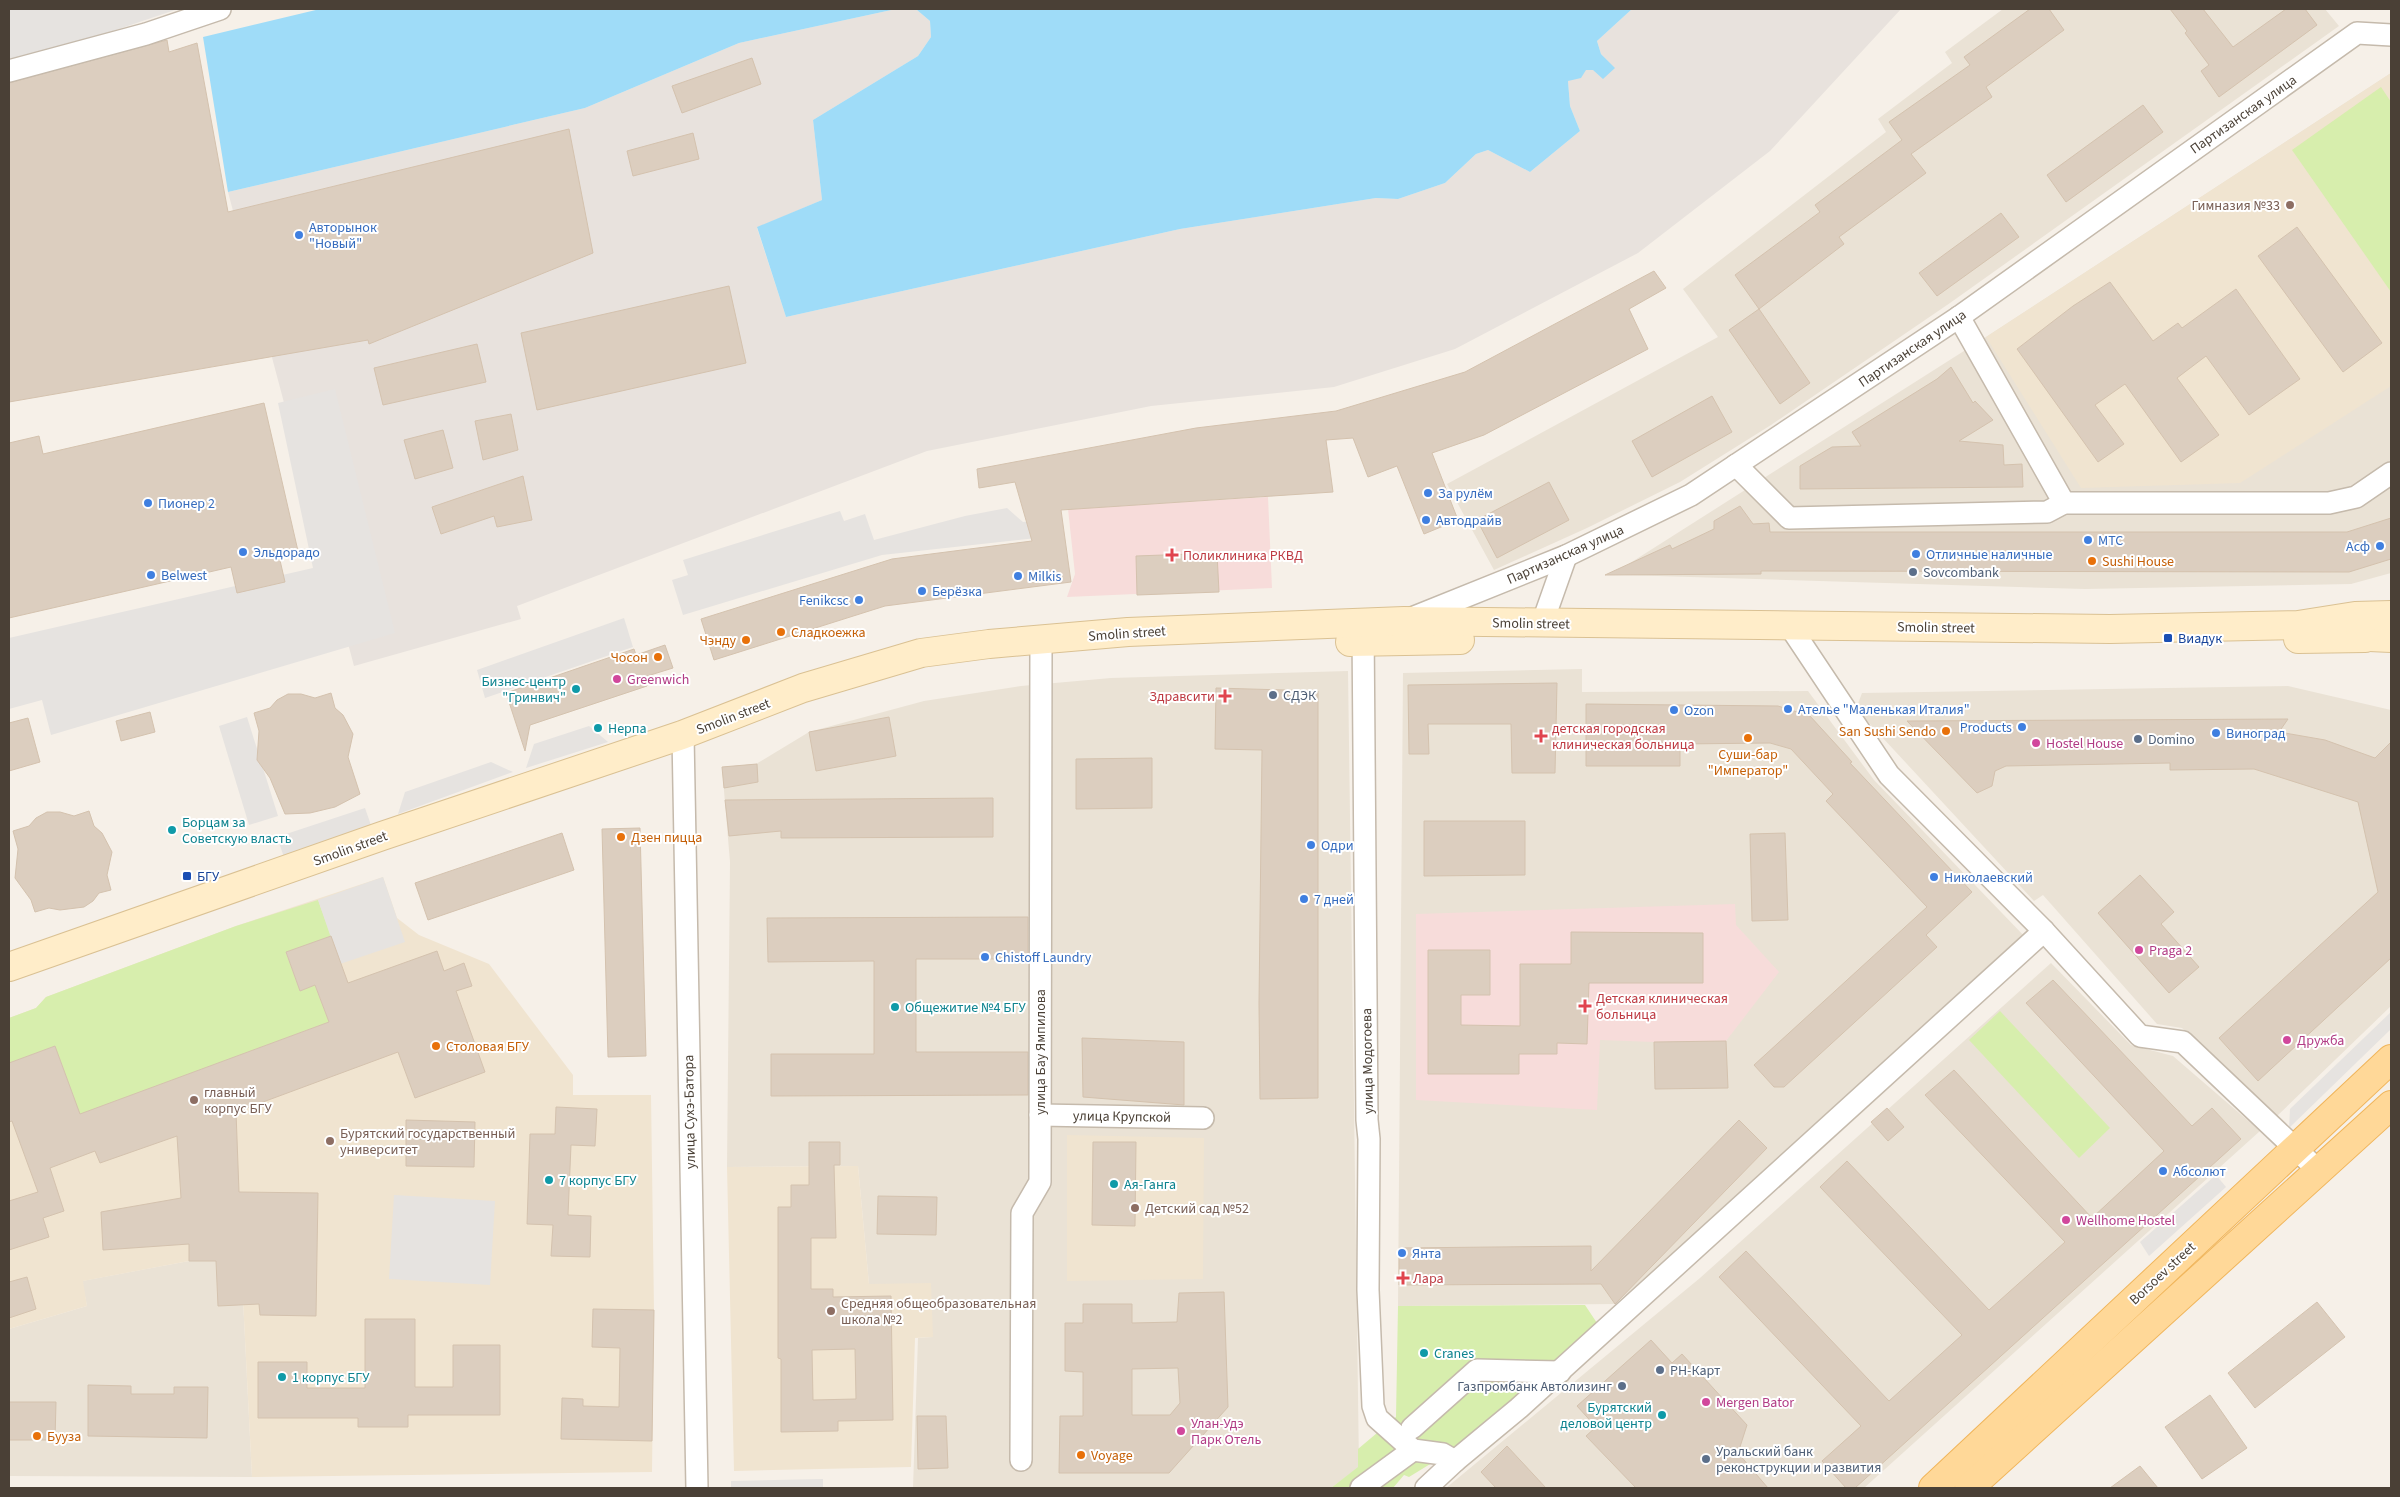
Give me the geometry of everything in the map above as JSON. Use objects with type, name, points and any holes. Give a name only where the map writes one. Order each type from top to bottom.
[{"type":"main road","name":"Smolin street","points":[[9,967],[382,836],[683,742],[803,688],[921,653],[1041,646],[1128,632],[1363,632],[1404,621],[1542,624],[1795,634],[2298,625],[2355,616],[2391,615]]},
{"type":"main road","name":"Smolin street","points":[[2298,625],[2378,638]]},
{"type":"main road","points":[[1363,632],[1503,640],[1795,634],[2006,644],[2378,638]]},
{"type":"main road","points":[[9,987],[683,742]]},
{"type":"main road","name":"Borsoev street","points":[[1933,1488],[2391,1059]]},
{"type":"main road","points":[[1969,1488],[2391,1106]]},
{"type":"street","points":[[9,71],[146,34],[220,9]]},
{"type":"street","name":"Партизанская улица","points":[[1404,621],[1566,556],[1691,495],[1959,317],[2357,33],[2391,35]]},
{"type":"street","points":[[1959,317],[2064,504]]},
{"type":"street","points":[[1736,465],[1789,518],[2047,512],[2064,504],[2328,503],[2356,497],[2391,473]]},
{"type":"street","points":[[1542,624],[1566,556]]},
{"type":"street","name":"улица Модогоева","points":[[1363,632],[1367,1110],[1369,1138],[1368,1290],[1373,1406],[1376,1418],[1413,1450]]},
{"type":"street","points":[[1795,634],[1889,775],[2044,931],[2140,1036],[2183,1042],[2320,1172]]},
{"type":"street","name":"улица Бау Ямпилова","points":[[1021,1460],[1022,1213],[1040,1182],[1041,646]]},
{"type":"street","name":"улица Сухэ-Батора","points":[[683,742],[698,1488]]},
{"type":"street","points":[[1426,1488],[1449,1457],[1560,1372],[2044,931]]},
{"type":"street","name":"улица Крупской","points":[[1040,1115],[1203,1118]]},
{"type":"street","points":[[1412,1428],[1477,1370],[1560,1372]]},
{"type":"street","points":[[1361,1488],[1413,1450],[1449,1457]]},
{"type":"shaded area","points":[[9,9],[178,9],[9,66]]},
{"type":"shaded area","points":[[896,9],[917,10],[930,21],[931,37],[918,56],[813,120],[822,200],[757,228],[786,317],[1180,229],[1376,198],[1398,199],[1445,183],[1476,154],[1488,150],[1530,172],[1580,131],[1570,106],[1568,81],[1585,70],[1614,68],[1601,54],[1597,41],[1632,9],[1901,9],[1770,151],[1638,253],[1455,349],[1334,387],[1151,406],[927,451],[517,606],[521,619],[354,666],[228,192],[585,108],[739,43]]},
{"type":"shaded area","points":[[2003,9],[2325,9],[2339,26],[1950,303],[1771,425],[1680,482],[1587,528],[1494,570],[1447,484],[1718,337],[1683,289],[1886,132],[1878,119],[1952,63],[1945,52]]},
{"type":"shaded area","points":[[2391,73],[2391,573],[2351,584],[2085,589],[1625,575],[1627,565],[1986,337]]},
{"type":"shaded area","name":"Гимназия №33","points":[[2391,73],[2391,386],[2240,483],[2081,488],[1986,337]]},
{"type":"shaded area","points":[[335,389],[395,633],[51,735],[42,700],[9,709],[9,638],[313,568],[278,403]]},
{"type":"shaded area","name":"Поликлиника РКВД","points":[[1268,497],[1272,588],[1067,597],[1075,574],[1068,509]]},
{"type":"shaded area","points":[[1007,508],[1023,522],[1060,518],[1064,535],[882,555],[683,615],[672,580],[688,575],[683,560],[840,511],[844,521],[865,514],[874,540],[965,516]]},
{"type":"shaded area","points":[[624,618],[633,647],[485,698],[477,670]]},
{"type":"shaded area","points":[[1582,669],[1582,692],[1808,691],[1874,780],[2027,939],[1615,1304],[1398,1306],[1403,673]]},
{"type":"shaded area","points":[[1348,671],[1359,1467],[1331,1488],[913,1488],[918,1338],[932,1337],[869,1284],[858,1166],[727,1167],[730,862],[722,767],[756,764],[809,732],[924,701],[1021,686],[1111,678]]},
{"type":"shaded area","points":[[2288,686],[2391,710],[2391,1006],[2277,1116],[2182,1028],[2157,1024],[2043,895],[2034,901],[1856,709],[1862,693]]},
{"type":"shaded area","points":[[247,717],[278,816],[249,825],[219,726]]},
{"type":"shaded area","points":[[589,726],[608,742],[526,768],[534,744]]},
{"type":"shaded area","points":[[491,762],[513,772],[398,814],[405,792]]},
{"type":"shaded area","points":[[365,808],[373,831],[286,863],[277,837]]},
{"type":"shaded area","name":"Бурятский государственный университет","points":[[383,877],[397,918],[419,935],[489,964],[573,1075],[573,1095],[651,1095],[654,1310],[652,1472],[252,1477],[241,1260],[189,1261],[83,1281],[87,1306],[9,1329],[9,1018],[36,1008],[46,997],[236,926]]},
{"type":"shaded area","points":[[383,877],[405,942],[340,964],[318,900]]},
{"type":"shaded area","name":"Детская клиническая больница","points":[[1735,904],[1736,925],[1779,972],[1726,1041],[1654,1042],[1600,1040],[1597,1110],[1416,1100],[1416,914]]},
{"type":"shaded area","points":[[2051,963],[2131,1045],[2173,1056],[2260,1131],[1864,1488],[1446,1488],[1700,1278]]},
{"type":"shaded area","points":[[2391,1012],[2391,1029],[2289,1128],[2290,1109]]},
{"type":"shaded area","name":"Детский сад №52","points":[[1067,1135],[1204,1138],[1203,1279],[1067,1281]]},
{"type":"shaded area","name":"Средняя общеобразовательная школа №2","points":[[858,1166],[869,1284],[931,1283],[933,1337],[915,1338],[911,1467],[734,1471],[727,1167]]},
{"type":"shaded area","points":[[2216,1175],[2226,1187],[2149,1256],[2140,1242]]},
{"type":"shaded area","points":[[394,1195],[495,1201],[490,1285],[389,1279]]},
{"type":"shaded area","points":[[241,1260],[252,1477],[9,1476],[9,1329],[87,1306],[82,1281],[189,1261]]},
{"type":"shaded area","points":[[823,1479],[823,1488],[731,1488],[731,1481]]},
{"type":"green space","points":[[2381,87],[2391,102],[2391,292],[2292,150]]},
{"type":"green space","points":[[318,900],[331,936],[286,953],[300,991],[315,985],[329,1022],[68,1119],[74,1098],[55,1046],[9,1063],[9,1018],[36,1008],[46,997],[236,926]]},
{"type":"green space","points":[[2000,1011],[2110,1128],[2079,1158],[1969,1040]]},
{"type":"green space","points":[[1585,1305],[1603,1332],[1519,1408],[1503,1406],[1453,1450],[1409,1477],[1404,1475],[1393,1488],[1331,1488],[1358,1467],[1358,1449],[1396,1417],[1398,1306]]},
{"type":"water","points":[[320,9],[896,9],[739,43],[585,108],[228,192],[203,37]]},
{"type":"water","points":[[896,9],[1632,9],[1597,41],[1601,54],[1615,68],[1603,79],[1593,70],[1586,70],[1581,78],[1568,81],[1570,106],[1580,131],[1530,172],[1488,150],[1476,154],[1445,183],[1398,199],[1376,198],[1180,229],[786,317],[757,227],[822,200],[813,120],[918,56],[931,37],[930,21],[917,10]]},
{"type":"building","points":[[2030,9],[2049,9],[2064,30],[1986,87],[1992,97],[1911,154],[1926,173],[1839,237],[1844,244],[1759,309],[1735,275],[1820,212],[1815,205],[1902,140],[1889,122],[1970,65],[1964,57]]},
{"type":"building","points":[[2170,9],[2203,9],[2233,47],[2286,9],[2305,9],[2317,25],[2219,97],[2201,71],[2209,65]]},
{"type":"building","name":"Авторынок \"Новый\"","points":[[167,40],[169,52],[197,43],[228,212],[569,129],[593,253],[369,344],[368,340],[9,402],[9,83]]},
{"type":"building","points":[[752,58],[761,84],[682,113],[672,86]]},
{"type":"building","points":[[2143,105],[2163,132],[2066,202],[2047,175]]},
{"type":"building","points":[[693,133],[699,159],[633,176],[627,151]]},
{"type":"building","points":[[2001,213],[2019,237],[1937,296],[1919,273]]},
{"type":"building","points":[[2297,227],[2382,343],[2343,372],[2258,256]]},
{"type":"building","points":[[1654,271],[1666,288],[1629,309],[1648,349],[1484,435],[1432,453],[1458,520],[1424,534],[1397,466],[1368,477],[1353,438],[1326,440],[1333,492],[1061,510],[1071,582],[885,606],[714,660],[701,619],[892,559],[1032,541],[1015,482],[979,488],[977,469],[1196,428],[1336,411],[1465,372]]},
{"type":"building","points":[[2110,282],[2153,341],[2178,323],[2182,328],[2236,289],[2300,379],[2249,415],[2206,356],[2177,378],[2219,435],[2181,462],[2125,384],[2095,405],[2124,444],[2098,462],[2017,349],[2073,306]]},
{"type":"building","points":[[729,286],[746,363],[537,410],[521,333]]},
{"type":"building","points":[[1759,309],[1810,383],[1780,404],[1729,330]]},
{"type":"building","points":[[477,344],[486,382],[383,405],[374,368]]},
{"type":"building","points":[[1951,367],[1973,403],[1975,401],[1993,420],[1959,441],[2003,445],[2004,465],[2022,464],[2023,487],[1800,489],[1800,466],[1832,447],[1861,446],[1852,432],[1937,379]]},
{"type":"building","points":[[1712,396],[1732,432],[1652,477],[1632,441]]},
{"type":"building","name":"Пионер 2","points":[[264,403],[298,551],[279,556],[285,582],[237,593],[231,567],[9,618],[9,443],[39,436],[43,454]]},
{"type":"building","points":[[511,414],[518,450],[483,460],[475,421]]},
{"type":"building","points":[[443,430],[453,468],[415,479],[404,440]]},
{"type":"building","points":[[523,476],[532,520],[497,527],[494,516],[441,534],[432,507]]},
{"type":"building","points":[[1549,482],[1569,520],[1497,558],[1477,520]]},
{"type":"building","points":[[1740,506],[1753,524],[1769,523],[1770,532],[2347,532],[2391,518],[2391,559],[2349,572],[1761,571],[1761,574],[1605,575],[1670,545],[1672,549],[1714,529],[1714,521]]},
{"type":"building","points":[[1217,553],[1219,592],[1137,595],[1136,556]]},
{"type":"building","name":"Бизнес-центр \"Гринвич\"","points":[[665,645],[673,668],[644,677],[647,686],[530,725],[525,751],[506,693],[634,649],[636,655]]},
{"type":"building","name":"детская городская клиническая больница","points":[[1557,683],[1555,773],[1512,773],[1511,724],[1428,724],[1429,754],[1409,754],[1408,685]]},
{"type":"building","points":[[1216,688],[1318,691],[1318,1098],[1260,1099],[1259,1003],[1262,750],[1215,749]]},
{"type":"building","points":[[331,693],[335,708],[343,715],[353,734],[348,757],[360,794],[335,807],[310,813],[285,814],[270,778],[257,760],[259,731],[254,713],[270,708],[277,700],[288,694],[301,694],[315,698]]},
{"type":"building","points":[[1586,704],[1778,706],[1810,716],[1852,762],[1850,763],[1972,892],[1926,935],[1937,947],[1784,1087],[1774,1087],[1754,1065],[1927,907],[1826,801],[1833,794],[1791,749],[1770,743],[1680,744],[1680,766],[1586,766]]},
{"type":"building","points":[[150,712],[155,732],[121,741],[116,721]]},
{"type":"building","points":[[889,717],[896,756],[816,771],[809,732]]},
{"type":"building","points":[[28,718],[40,762],[9,771],[9,723]]},
{"type":"building","points":[[2288,719],[2279,732],[2325,740],[2375,758],[2391,742],[2391,958],[2258,1081],[2219,1038],[2378,892],[2358,802],[2254,769],[2170,770],[2170,763],[2006,766],[1995,771],[1992,786],[1977,793],[1907,721]]},
{"type":"building","points":[[1152,758],[1152,808],[1076,809],[1076,759]]},
{"type":"building","points":[[757,764],[758,782],[724,788],[722,767]]},
{"type":"building","points":[[993,798],[993,837],[781,838],[781,831],[729,836],[725,800]]},
{"type":"building","points":[[89,811],[94,826],[102,833],[112,852],[107,875],[111,890],[99,893],[93,901],[84,907],[60,910],[49,908],[35,912],[31,900],[15,878],[18,849],[13,831],[29,826],[36,818],[47,812],[60,812],[74,816]]},
{"type":"building","points":[[1424,821],[1525,821],[1525,875],[1424,876]]},
{"type":"building","points":[[640,828],[646,1056],[608,1057],[602,829]]},
{"type":"building","points":[[562,833],[574,870],[428,920],[415,883]]},
{"type":"building","points":[[1785,833],[1788,920],[1752,921],[1750,834]]},
{"type":"building","points":[[2140,875],[2174,912],[2161,924],[2199,967],[2169,993],[2098,913]]},
{"type":"building","name":"Общежитие №4 БГУ","points":[[1028,917],[1028,959],[916,959],[916,1052],[1028,1052],[1028,1095],[771,1096],[771,1054],[874,1054],[874,961],[768,962],[767,918]]},
{"type":"building","points":[[1571,932],[1703,933],[1703,983],[1589,983],[1587,1044],[1557,1043],[1557,1054],[1519,1054],[1519,1074],[1428,1074],[1428,950],[1490,950],[1490,995],[1461,995],[1461,1025],[1520,1026],[1520,964],[1571,964]]},
{"type":"building","points":[[331,936],[348,983],[437,951],[444,971],[464,963],[472,986],[456,991],[485,1072],[415,1098],[398,1052],[236,1112],[239,1192],[318,1193],[316,1316],[260,1315],[259,1304],[218,1306],[216,1261],[189,1261],[189,1244],[103,1250],[101,1212],[181,1198],[177,1136],[100,1163],[95,1151],[50,1168],[64,1211],[43,1218],[49,1237],[9,1250],[9,1201],[38,1192],[12,1121],[9,1122],[9,1063],[55,1046],[80,1114],[329,1022],[315,985],[300,991],[286,952]]},
{"type":"building","points":[[2053,980],[2192,1126],[2212,1108],[2241,1139],[1855,1488],[1846,1488],[1822,1461],[1861,1426],[1719,1277],[1746,1251],[1889,1401],[1962,1335],[1820,1187],[1847,1161],[1989,1310],[2065,1242],[1925,1095],[1954,1070],[2092,1218],[2164,1151],[2026,1003]]},
{"type":"building","points":[[1082,1038],[1184,1042],[1184,1105],[1083,1097]]},
{"type":"building","points":[[1726,1041],[1728,1088],[1655,1089],[1654,1042]]},
{"type":"building","name":"7 корпус БГУ","points":[[556,1107],[597,1109],[595,1146],[571,1145],[568,1215],[591,1216],[590,1257],[551,1256],[553,1225],[527,1224],[530,1134],[555,1134]]},
{"type":"building","points":[[1887,1108],[1904,1127],[1888,1141],[1871,1122]]},
{"type":"building","points":[[406,1120],[475,1122],[474,1167],[406,1166]]},
{"type":"building","points":[[1739,1120],[1767,1148],[1615,1304],[1601,1284],[1399,1285],[1399,1248],[1591,1246],[1591,1271]]},
{"type":"building","points":[[809,1142],[840,1142],[840,1165],[834,1165],[836,1238],[811,1238],[811,1289],[833,1289],[833,1297],[891,1296],[893,1420],[838,1421],[838,1431],[781,1432],[781,1359],[778,1358],[778,1207],[791,1207],[791,1185],[809,1185]],"holes":[[[855,1349],[856,1399],[813,1400],[812,1350]]]},
{"type":"building","name":"Ая-Ганга","points":[[1093,1142],[1136,1142],[1135,1226],[1092,1225]]},
{"type":"building","points":[[878,1196],[937,1197],[936,1235],[877,1234]]},
{"type":"building","points":[[27,1277],[36,1309],[9,1318],[9,1282]]},
{"type":"building","points":[[1224,1292],[1228,1407],[1169,1473],[1059,1473],[1060,1416],[1083,1416],[1083,1372],[1065,1371],[1065,1323],[1083,1323],[1083,1304],[1132,1304],[1132,1323],[1177,1322],[1179,1293]],"holes":[[[1178,1368],[1180,1403],[1170,1415],[1132,1415],[1132,1369]]]},
{"type":"building","points":[[2317,1302],[2345,1337],[2255,1408],[2228,1373]]},
{"type":"building","points":[[593,1309],[654,1310],[652,1441],[561,1439],[562,1398],[583,1399],[583,1406],[619,1407],[620,1348],[592,1347]]},
{"type":"building","name":"1 корпус БГУ","points":[[365,1319],[415,1319],[415,1387],[453,1387],[453,1345],[500,1345],[500,1415],[408,1415],[408,1427],[358,1427],[358,1418],[258,1418],[258,1362],[307,1362],[307,1388],[365,1388]]},
{"type":"building","name":"Бурятский деловой центр","points":[[1651,1340],[1672,1363],[1682,1354],[1747,1425],[1738,1453],[1768,1488],[1636,1488],[1586,1436],[1596,1427],[1577,1406]]},
{"type":"building","points":[[88,1385],[131,1386],[131,1394],[174,1394],[174,1387],[208,1387],[207,1438],[88,1436]]},
{"type":"building","points":[[2210,1395],[2247,1448],[2202,1479],[2165,1427]]},
{"type":"building","points":[[9,1402],[56,1402],[55,1440],[9,1440]]},
{"type":"building","points":[[917,1416],[946,1416],[948,1468],[918,1469]]},
{"type":"building","points":[[1507,1446],[1546,1488],[1496,1488],[1481,1472]]},
{"type":"building","points":[[2140,1466],[2158,1488],[2110,1488]]},
{"type":"place","name":"Гимназия №33","points":[[2290,205]]},
{"type":"place","name":"Авторынок \"Новый\"","points":[[299,235]]},
{"type":"place","name":"За рулём","points":[[1428,493]]},
{"type":"place","name":"Пионер 2","points":[[148,503]]},
{"type":"place","name":"Автодрайв","points":[[1426,520]]},
{"type":"place","name":"МТС","points":[[2088,540]]},
{"type":"place","name":"Асф","points":[[2380,546]]},
{"type":"place","name":"Эльдорадо","points":[[243,552]]},
{"type":"place","name":"Отличные наличные","points":[[1916,554]]},
{"type":"place","name":"Поликлиника РКВД","points":[[1172,555]]},
{"type":"place","name":"Sushi House","points":[[2092,561]]},
{"type":"place","name":"Sovcombank","points":[[1913,572]]},
{"type":"place","name":"Belwest","points":[[151,575]]},
{"type":"place","name":"Milkis","points":[[1018,576]]},
{"type":"place","name":"Берёзка","points":[[922,591]]},
{"type":"place","name":"Fenikcsc","points":[[859,600]]},
{"type":"place","name":"Сладкоежка","points":[[781,632]]},
{"type":"place","name":"Виадук","points":[[2168,638]]},
{"type":"place","name":"Чэнду","points":[[746,640]]},
{"type":"place","name":"Чосон","points":[[658,657]]},
{"type":"place","name":"Greenwich","points":[[617,679]]},
{"type":"place","name":"Бизнес-центр \"Гринвич\"","points":[[576,689]]},
{"type":"place","name":"СДЭК","points":[[1273,695]]},
{"type":"place","name":"Здравсити","points":[[1225,696]]},
{"type":"place","name":"Ателье \"Маленькая Италия\"","points":[[1788,709]]},
{"type":"place","name":"Ozon","points":[[1674,710]]},
{"type":"place","name":"Products","points":[[2022,727]]},
{"type":"place","name":"Нерпа","points":[[598,728]]},
{"type":"place","name":"San Sushi Sendo","points":[[1946,731]]},
{"type":"place","name":"Виноград","points":[[2216,733]]},
{"type":"place","name":"детская городская клиническая больница","points":[[1541,736]]},
{"type":"place","name":"Суши-бар \"Император\"","points":[[1748,738]]},
{"type":"place","name":"Domino","points":[[2138,739]]},
{"type":"place","name":"Hostel House","points":[[2036,743]]},
{"type":"place","name":"Борцам за Советскую власть","points":[[172,830]]},
{"type":"place","name":"Дзен пицца","points":[[621,837]]},
{"type":"place","name":"Одри","points":[[1311,845]]},
{"type":"place","name":"БГУ","points":[[187,876]]},
{"type":"place","name":"Николаевский","points":[[1934,877]]},
{"type":"place","name":"7 дней","points":[[1304,899]]},
{"type":"place","name":"Praga 2","points":[[2139,950]]},
{"type":"place","name":"Chistoff Laundry","points":[[985,957]]},
{"type":"place","name":"Детская клиническая больница","points":[[1585,1006]]},
{"type":"place","name":"Общежитие №4 БГУ","points":[[895,1007]]},
{"type":"place","name":"Дружба","points":[[2287,1040]]},
{"type":"place","name":"Столовая БГУ","points":[[436,1046]]},
{"type":"place","name":"главный корпус БГУ","points":[[194,1100]]},
{"type":"place","name":"Бурятский государственный университет","points":[[330,1141]]},
{"type":"place","name":"Абсолют","points":[[2163,1171]]},
{"type":"place","name":"7 корпус БГУ","points":[[549,1180]]},
{"type":"place","name":"Ая-Ганга","points":[[1114,1184]]},
{"type":"place","name":"Детский сад №52","points":[[1135,1208]]},
{"type":"place","name":"Wellhome Hostel","points":[[2066,1220]]},
{"type":"place","name":"Янта","points":[[1402,1253]]},
{"type":"place","name":"Лара","points":[[1403,1278]]},
{"type":"place","name":"Средняя общеобразовательная школа №2","points":[[831,1311]]},
{"type":"place","name":"Cranes","points":[[1424,1353]]},
{"type":"place","name":"РН-Карт","points":[[1660,1370]]},
{"type":"place","name":"1 корпус БГУ","points":[[282,1377]]},
{"type":"place","name":"Газпромбанк Автолизинг","points":[[1622,1386]]},
{"type":"place","name":"Mergen Bator","points":[[1706,1402]]},
{"type":"place","name":"Бурятский деловой центр","points":[[1662,1415]]},
{"type":"place","name":"Улан-Удэ Парк Отель","points":[[1181,1431]]},
{"type":"place","name":"Бууза","points":[[37,1436]]},
{"type":"place","name":"Voyage","points":[[1081,1455]]},
{"type":"place","name":"Уральский банк реконструкции и развития","points":[[1706,1459]]}]
